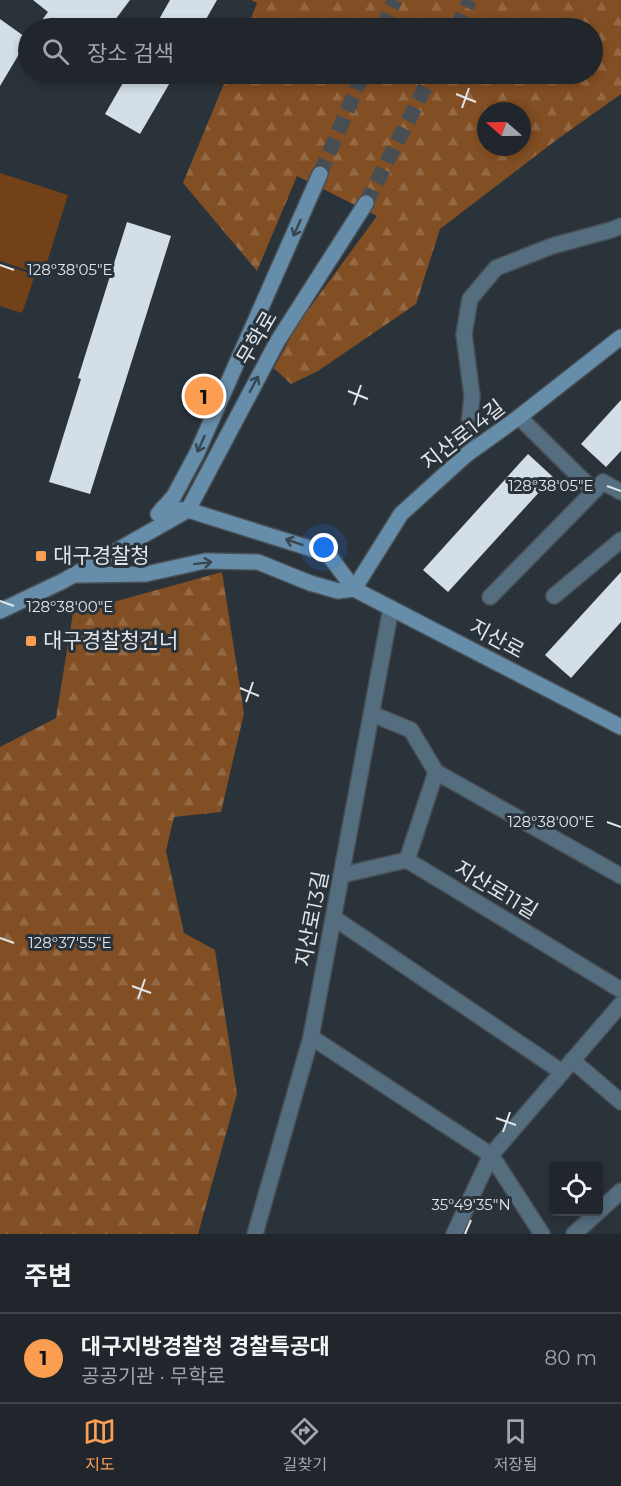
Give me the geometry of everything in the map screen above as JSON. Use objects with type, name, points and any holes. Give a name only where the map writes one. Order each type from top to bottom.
[{"type":"main road","name":"무학로","points":[[136,539],[174,496],[197,453],[320,174]]},
{"type":"main road","name":"무학로","points":[[0,611],[73,575],[188,510],[276,342],[366,204]]},
{"type":"main road","name":"지산로14길","points":[[354,589],[401,514],[466,455],[519,417],[621,337]]},
{"type":"main road","name":"지산로","points":[[162,509],[188,510],[284,538],[328,554],[354,589],[621,727]]},
{"type":"main road","name":"지산로","points":[[146,574],[206,561],[258,562],[310,583],[338,591],[354,589]]},
{"type":"main road","name":"무학로","points":[[73,575],[146,574]]},
{"type":"street","points":[[466,455],[472,396],[464,334],[470,299],[496,268],[552,246],[621,226]]},
{"type":"street","points":[[519,417],[594,491]]},
{"type":"street","points":[[490,597],[603,482],[621,492]]},
{"type":"street","points":[[554,596],[621,540]]},
{"type":"street","name":"지산로13길","points":[[255,1234],[311,1037],[392,608]]},
{"type":"street","points":[[372,714],[411,730],[436,772],[621,876]]},
{"type":"street","points":[[342,875],[407,860],[436,772]]},
{"type":"street","name":"지산로11길","points":[[407,860],[621,990]]},
{"type":"street","points":[[333,918],[621,1102]]},
{"type":"street","points":[[454,1234],[491,1155],[621,1004]]},
{"type":"street","points":[[311,1037],[491,1155],[542,1234]]},
{"type":"street","points":[[574,1234],[621,1191]]},
{"type":"green space","points":[[251,0],[621,0],[621,94],[440,229],[416,304],[318,371],[291,384],[274,368],[297,325],[377,216],[297,176],[257,271],[183,183],[224,84],[603,84],[603,18],[251,18],[257,3]]},
{"type":"green space","points":[[222,572],[244,713],[221,812],[174,817],[166,851],[184,933],[215,950],[237,1094],[198,1234],[0,1234],[0,747],[56,718],[73,613]]},
{"type":"shaded area","points":[[0,173],[68,195],[43,275],[0,261]]},
{"type":"shaded area","points":[[0,264],[35,275],[22,313],[0,306]]},
{"type":"building","points":[[33,0],[130,0],[116,18],[44,18],[48,12]]},
{"type":"building","points":[[170,0],[217,0],[207,18],[160,18]]},
{"type":"building","points":[[0,19],[18,32],[18,56],[0,86]]},
{"type":"building","points":[[122,84],[169,84],[140,134],[105,114]]},
{"type":"building","points":[[127,222],[171,236],[90,494],[49,482],[81,379],[78,378]]},
{"type":"building","points":[[621,400],[621,451],[606,467],[581,444]]},
{"type":"building","points":[[528,454],[553,477],[448,592],[423,570]]},
{"type":"building","points":[[621,572],[621,622],[571,678],[545,655]]},
{"type":"tunnel","points":[[387,18],[395,0]]},
{"type":"tunnel","points":[[461,18],[470,0]]},
{"type":"tunnel","points":[[320,174],[359,84]]},
{"type":"tunnel","points":[[366,203],[427,84]]},
{"type":"place","name":"대구지방경찰청 경찰특공대","points":[[204,396]]},
{"type":"place","name":"대구경찰청","points":[[41,556]]},
{"type":"place","name":"대구경찰청건너","points":[[31,641]]}]
